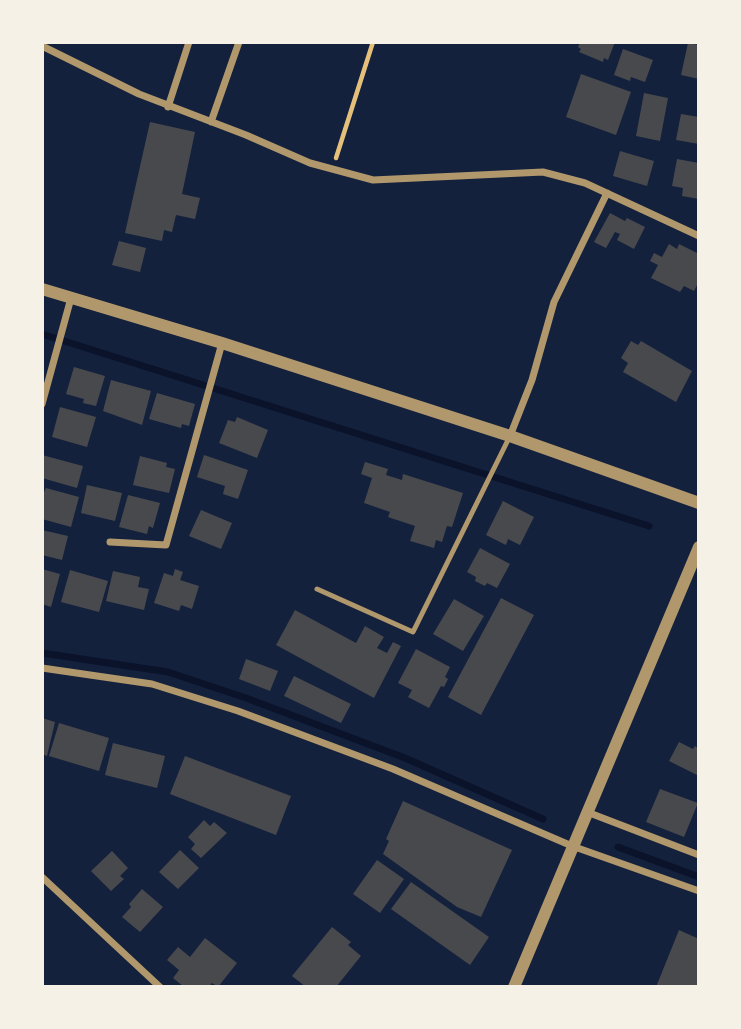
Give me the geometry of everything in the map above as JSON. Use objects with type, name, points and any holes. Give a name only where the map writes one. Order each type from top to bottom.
[{"type":"street","points":[[168,107],[189,42]]},
{"type":"street","points":[[211,122],[239,42]]},
{"type":"street","points":[[42,46],[168,107],[310,163],[373,180],[543,172],[585,183],[699,236]]},
{"type":"street","points":[[510,436],[532,380],[554,302],[607,193]]},
{"type":"street","points":[[42,289],[222,343],[510,436],[699,503]]},
{"type":"street","points":[[42,404],[71,298]]},
{"type":"street","points":[[110,542],[166,545],[222,343]]},
{"type":"street","points":[[514,987],[699,547]]},
{"type":"street","points":[[42,668],[152,684],[238,711],[393,769],[572,846],[699,891]]},
{"type":"street","points":[[587,812],[699,855]]},
{"type":"street","points":[[42,877],[160,987]]},
{"type":"lane","points":[[317,589],[413,632],[510,436]]},
{"type":"path","points":[[332,169],[373,42]]},
{"type":"building","points":[[580,42],[615,42],[608,60],[604,58],[603,62],[579,52]]},
{"type":"building","points":[[688,43],[699,45],[699,79],[681,75]]},
{"type":"building","points":[[623,49],[653,60],[645,82],[631,77],[630,81],[614,75]]},
{"type":"building","points":[[581,74],[631,92],[616,135],[566,117]]},
{"type":"building","points":[[644,93],[668,98],[660,141],[636,136]]},
{"type":"building","points":[[681,114],[699,117],[699,144],[676,140]]},
{"type":"building","points":[[150,122],[195,132],[182,194],[200,198],[195,219],[176,215],[172,232],[164,230],[162,241],[125,233]]},
{"type":"building","points":[[620,151],[654,161],[647,186],[613,176]]},
{"type":"building","points":[[677,159],[699,163],[699,199],[682,196],[683,188],[672,186]]},
{"type":"building","points":[[610,213],[645,227],[634,249],[617,240],[620,234],[615,232],[606,248],[594,242]]},
{"type":"building","points":[[119,241],[146,248],[140,272],[112,265]]},
{"type":"building","points":[[669,244],[677,249],[679,244],[699,254],[699,281],[694,291],[684,286],[680,292],[651,278],[658,265],[650,261],[654,253],[662,257]]},
{"type":"building","points":[[631,341],[638,345],[641,341],[692,371],[676,402],[623,372],[628,363],[621,358]]},
{"type":"building","points":[[74,367],[105,376],[96,406],[66,394]]},
{"type":"building","points":[[111,380],[151,391],[142,425],[103,411]]},
{"type":"building","points":[[157,393],[195,404],[189,426],[182,424],[181,428],[149,419]]},
{"type":"building","points":[[60,407],[96,417],[87,447],[52,437]]},
{"type":"building","points":[[237,417],[268,430],[257,458],[219,443],[228,420],[235,422]]},
{"type":"building","points":[[42,455],[83,466],[77,488],[42,478]]},
{"type":"building","points":[[204,455],[248,470],[238,499],[223,494],[225,486],[197,477]]},
{"type":"building","points":[[140,456],[167,463],[166,467],[175,469],[169,493],[133,485]]},
{"type":"building","points":[[365,462],[388,469],[386,475],[402,480],[403,474],[463,493],[452,527],[447,526],[442,542],[436,540],[434,548],[410,541],[415,526],[388,517],[390,512],[364,503],[372,478],[361,474]]},
{"type":"building","points":[[87,485],[122,493],[115,521],[81,513]]},
{"type":"building","points":[[46,488],[79,497],[71,527],[42,519],[42,496]]},
{"type":"building","points":[[128,495],[160,503],[153,528],[149,526],[147,534],[119,527]]},
{"type":"building","points":[[503,501],[534,517],[520,545],[508,539],[506,545],[486,535]]},
{"type":"building","points":[[201,510],[232,523],[221,549],[189,536]]},
{"type":"building","points":[[42,530],[68,536],[62,560],[42,555]]},
{"type":"building","points":[[480,548],[510,564],[497,588],[475,581],[476,577],[467,572]]},
{"type":"building","points":[[42,569],[60,574],[51,607],[42,604]]},
{"type":"building","points":[[175,569],[183,572],[180,580],[199,586],[192,609],[181,605],[179,611],[154,603],[164,573],[173,576]]},
{"type":"building","points":[[70,570],[108,581],[99,612],[61,602]]},
{"type":"building","points":[[113,571],[140,577],[138,587],[149,589],[144,610],[106,601]]},
{"type":"building","points":[[501,598],[534,615],[481,715],[448,697]]},
{"type":"building","points":[[454,599],[484,616],[463,651],[433,634]]},
{"type":"building","points":[[295,610],[356,643],[365,626],[384,637],[377,648],[387,653],[393,642],[401,646],[374,698],[276,645]]},
{"type":"building","points":[[416,649],[450,667],[444,687],[441,686],[429,708],[408,697],[412,690],[398,683]]},
{"type":"building","points":[[246,659],[278,671],[270,691],[239,679]]},
{"type":"building","points":[[294,676],[351,704],[341,723],[284,696]]},
{"type":"building","points":[[42,718],[55,722],[47,756],[42,754]]},
{"type":"building","points":[[59,723],[109,738],[99,771],[49,756]]},
{"type":"building","points":[[679,742],[699,749],[699,776],[669,761]]},
{"type":"building","points":[[113,743],[165,756],[157,788],[105,775]]},
{"type":"building","points":[[185,756],[291,796],[276,835],[170,794]]},
{"type":"building","points":[[660,789],[698,803],[684,837],[646,822]]},
{"type":"building","points":[[403,801],[512,850],[481,917],[457,907],[383,854],[389,841],[386,839]]},
{"type":"building","points":[[204,820],[210,826],[214,822],[227,833],[201,858],[191,849],[195,844],[188,837]]},
{"type":"building","points":[[180,850],[199,868],[178,889],[159,872]]},
{"type":"building","points":[[112,851],[128,868],[120,876],[124,879],[111,891],[91,871]]},
{"type":"building","points":[[377,860],[404,879],[380,913],[353,894]]},
{"type":"building","points":[[411,882],[489,937],[470,965],[391,909]]},
{"type":"building","points":[[142,889],[163,907],[140,932],[122,917]]},
{"type":"building","points":[[332,927],[351,942],[348,945],[361,956],[336,987],[306,987],[292,976]]},
{"type":"building","points":[[679,930],[699,939],[699,987],[656,987]]},
{"type":"building","points":[[205,938],[237,963],[218,987],[212,983],[209,987],[184,987],[173,978],[179,970],[167,960],[178,947],[190,957]]},
{"type":"waterway","points":[[42,334],[649,526]]},
{"type":"waterway","points":[[42,653],[168,672],[246,698],[405,758],[543,819]]},
{"type":"waterway","points":[[618,847],[699,877]]}]
